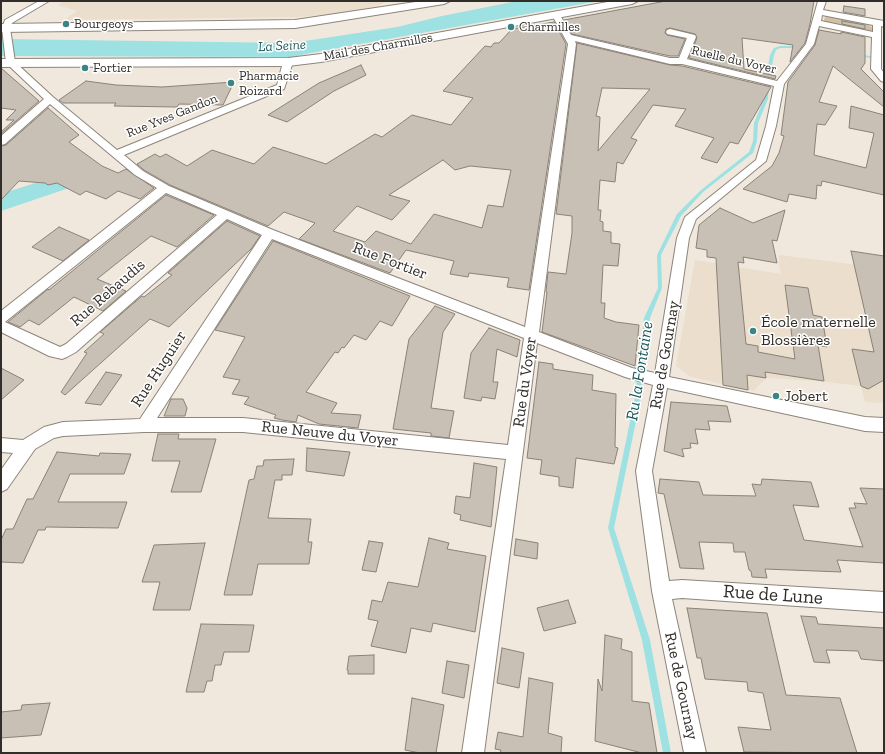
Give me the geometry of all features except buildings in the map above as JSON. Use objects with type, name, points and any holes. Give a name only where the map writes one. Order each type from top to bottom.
[{"type":"main road","points":[[5,29],[294,24],[444,1]]},
{"type":"main road","name":"Mail des Charmilles","points":[[7,60],[288,62],[320,58],[632,1]]},
{"type":"street","points":[[7,60],[5,29],[8,22],[46,1]]},
{"type":"street","points":[[820,6],[881,23],[877,35],[876,68],[882,75]]},
{"type":"street","name":"Rue de Gournay","points":[[695,753],[661,591],[644,471],[654,379],[683,238],[691,217],[761,160],[771,126],[777,83],[810,44],[820,6]]},
{"type":"street","points":[[556,15],[570,37],[670,61],[682,61]]},
{"type":"street","points":[[816,24],[877,35]]},
{"type":"street","name":"Ruelle du Voyer","points":[[670,32],[692,37],[682,61],[777,83]]},
{"type":"street","name":"Rue du Voyer","points":[[472,753],[572,44],[570,37]]},
{"type":"street","name":"Rue Fortier","points":[[7,60],[50,99],[139,173],[165,188],[269,233],[630,373],[677,385],[865,424],[884,425]]},
{"type":"street","name":"Rue Yves Gandon","points":[[116,154],[281,87],[288,62]]},
{"type":"street","points":[[1,142],[50,99]]},
{"type":"street","points":[[1,318],[165,188]]},
{"type":"street","name":"Rue Rebaudis","points":[[1,326],[54,352],[62,352],[226,214]]},
{"type":"street","name":"Rue Huguier","points":[[1,484],[27,447],[36,439],[50,432],[63,429],[144,425],[269,233]]},
{"type":"street","name":"Rue Neuve du Voyer","points":[[144,425],[243,425],[515,453]]},
{"type":"street","points":[[1,445],[27,447]]},
{"type":"street","name":"Rue de Lune","points":[[661,591],[682,589],[884,602]]},
{"type":"shaded area","points":[[65,1],[388,1],[375,8],[347,13],[297,17],[64,20],[77,11],[57,5]]},
{"type":"shaded area","points":[[827,16],[862,22],[872,27],[872,32],[823,23],[825,17]]},
{"type":"shaded area","name":"École maternelle Blossières","points":[[779,255],[884,268],[884,403],[865,402],[861,386],[766,378],[754,391],[691,377],[676,366],[695,260],[781,274]]},
{"type":"water","name":"La Seine","points":[[517,1],[599,1],[294,57],[1,56],[1,39],[292,43],[397,27],[442,16]]},
{"type":"waterway","name":"Ru la Fontaine","points":[[667,753],[646,640],[611,528],[638,397],[647,318],[660,288],[659,255],[679,215],[702,191],[751,153],[755,141],[756,123],[766,99],[767,82],[772,55],[775,49],[780,47],[799,47]]},
{"type":"waterway","name":"Ru la Fontaine","points":[[858,55],[870,57]]},
{"type":"waterway","points":[[1,203],[66,181]]},
{"type":"place","name":"Bourgeoys","points":[[66,24]]},
{"type":"place","name":"Charmilles","points":[[511,27]]},
{"type":"place","name":"Fortier","points":[[85,68]]},
{"type":"place","name":"Pharmacie Roizard","points":[[231,83]]},
{"type":"place","name":"École maternelle Blossières","points":[[753,331]]},
{"type":"place","name":"Jobert","points":[[776,396]]}]
